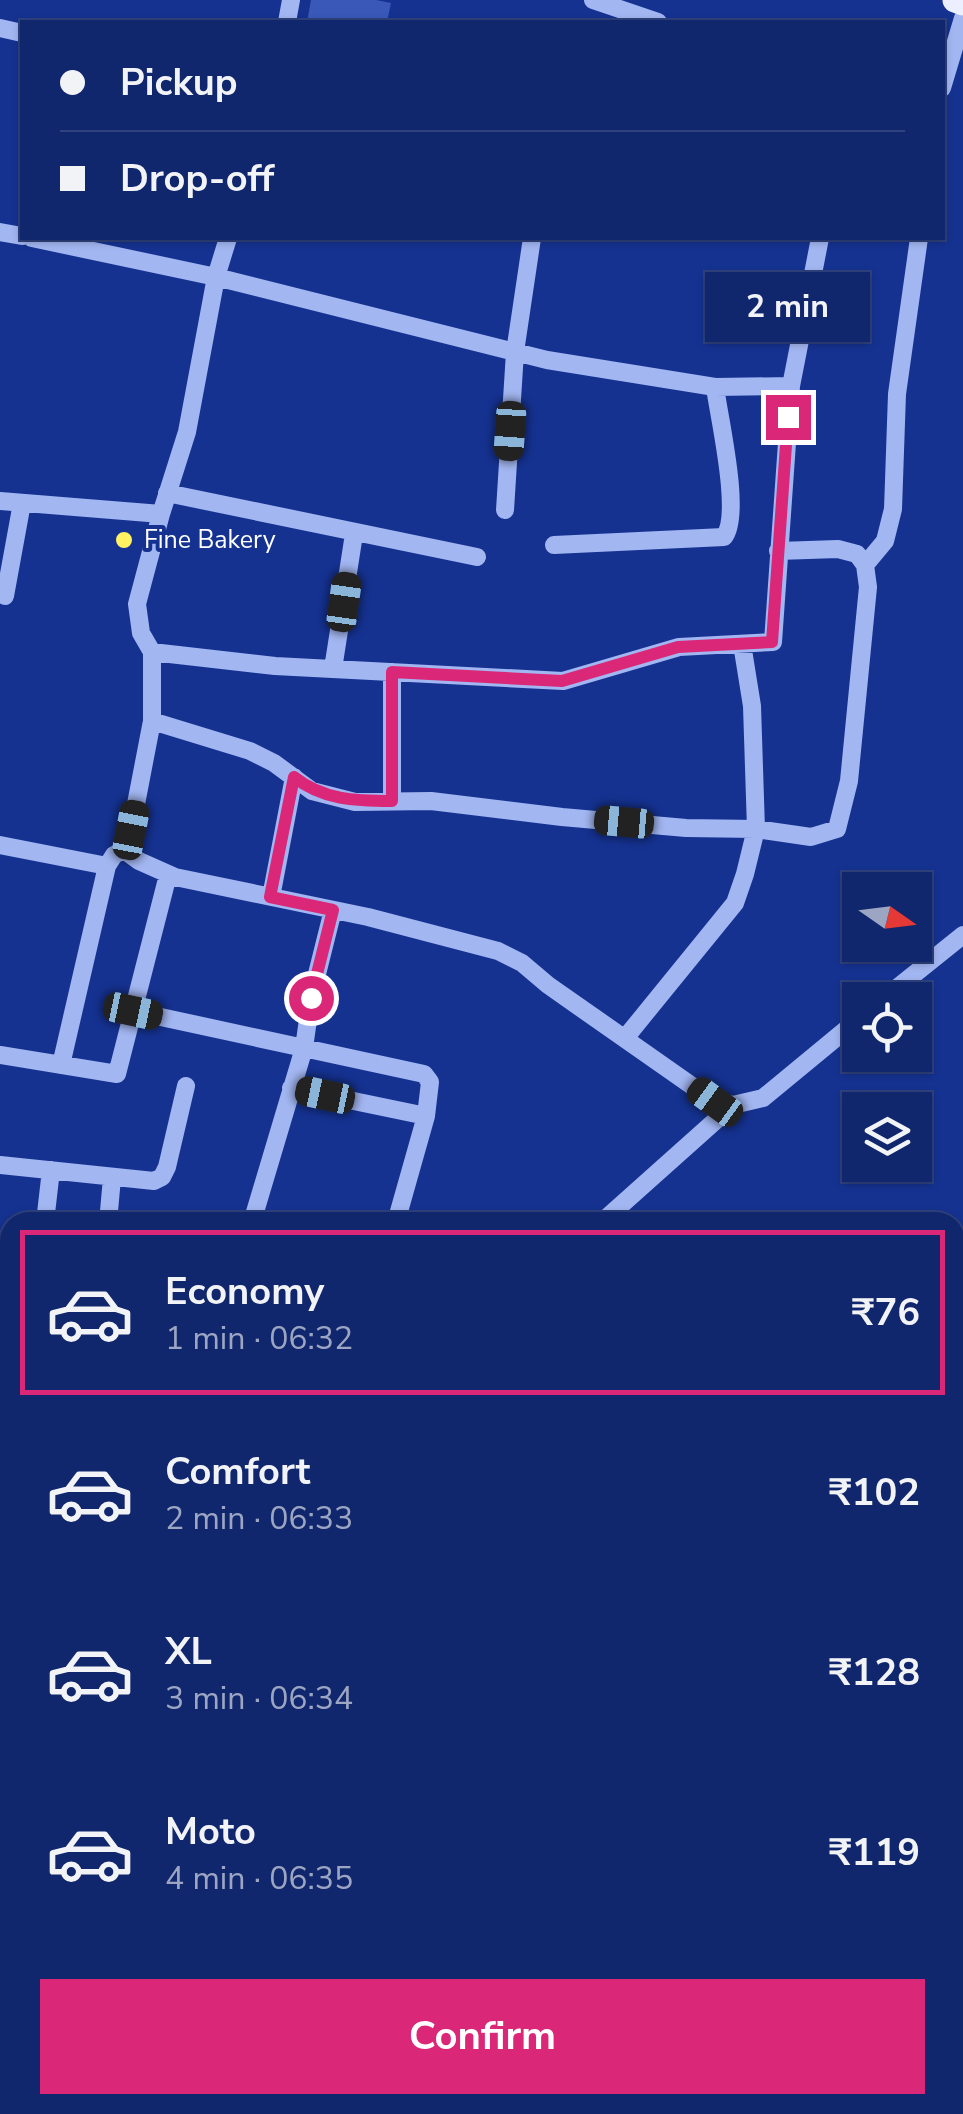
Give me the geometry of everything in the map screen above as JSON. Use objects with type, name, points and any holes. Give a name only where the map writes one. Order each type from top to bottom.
[{"type":"main road","points":[[956,0],[963,3]]},
{"type":"street","points":[[593,0],[652,20]]},
{"type":"street","points":[[945,78],[963,18]]},
{"type":"street","points":[[41,240],[216,277],[515,352],[715,388],[791,386]]},
{"type":"street","points":[[60,1065],[107,866],[114,855],[124,850],[131,830],[152,721],[152,652],[142,632],[137,604],[187,432],[216,277],[227,240]]},
{"type":"street","points":[[505,510],[515,352],[532,240]]},
{"type":"street","points":[[152,652],[333,670],[562,681],[678,647],[772,642],[791,386],[820,240]]},
{"type":"street","points":[[864,565],[884,541],[893,509],[896,394],[918,240]]},
{"type":"street","points":[[554,544],[724,537],[730,530],[732,510],[715,388]]},
{"type":"street","points":[[167,493],[477,558]]},
{"type":"street","points":[[0,502],[161,514]]},
{"type":"street","points":[[4,596],[22,503]]},
{"type":"street","points":[[333,670],[354,534]]},
{"type":"street","points":[[152,721],[250,750],[312,791],[354,802],[431,800],[562,817],[686,828],[756,829],[812,837],[837,828],[848,781],[868,587],[864,565],[857,554],[838,550],[778,551]]},
{"type":"street","points":[[626,1037],[734,903],[756,829],[752,706],[742,644]]},
{"type":"street","points":[[392,672],[392,801]]},
{"type":"street","points":[[270,897],[294,777]]},
{"type":"street","points":[[0,845],[107,866]]},
{"type":"street","points":[[124,850],[168,875],[498,951],[522,963],[715,1102],[733,1105],[764,1098],[842,1033]]},
{"type":"street","points":[[0,1055],[117,1074],[168,875]]},
{"type":"street","points":[[255,1212],[304,1048],[311,998],[333,910]]},
{"type":"street","points":[[905,982],[963,936]]},
{"type":"street","points":[[133,1011],[424,1074],[430,1082],[426,1116],[399,1212]]},
{"type":"street","points":[[0,1166],[142,1181],[162,1177],[186,1086]]},
{"type":"street","points":[[292,1088],[426,1116]]},
{"type":"street","points":[[613,1212],[733,1105]]},
{"type":"street","points":[[46,1212],[51,1170]]},
{"type":"street","points":[[109,1212],[112,1178]]},
{"type":"building","points":[[311,0],[391,3],[387,20],[307,20]]},
{"type":"place","name":"Fine Bakery","points":[[124,540]]},
{"type":"route","points":[[311,998],[333,910],[270,897],[294,777],[312,791],[354,802],[392,801],[392,672],[562,681],[678,647],[772,642],[788,417]]}]
